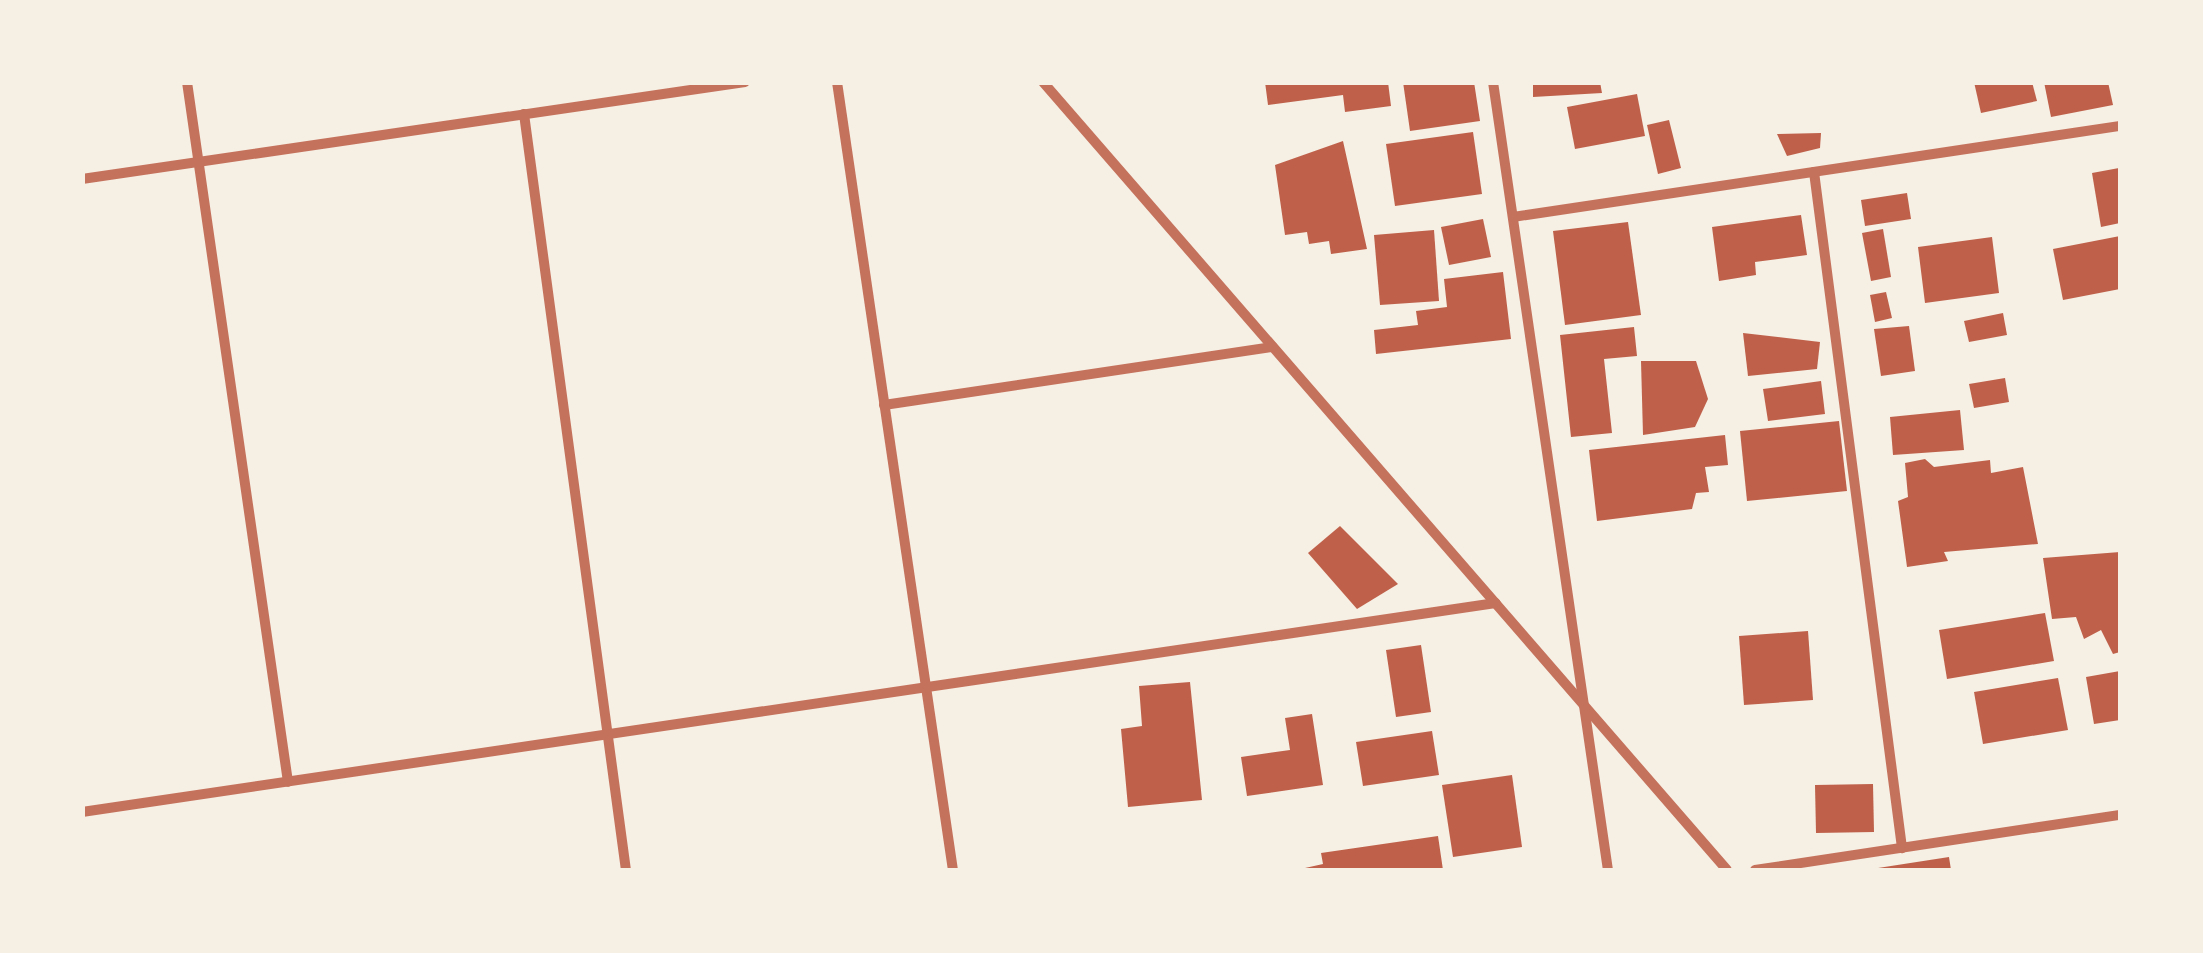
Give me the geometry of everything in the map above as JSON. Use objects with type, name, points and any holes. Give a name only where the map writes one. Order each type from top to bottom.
[{"type":"street","points":[[186,82],[288,782]]},
{"type":"street","points":[[82,179],[745,82]]},
{"type":"street","points":[[838,82],[952,870]]},
{"type":"street","points":[[1042,82],[1728,870]]},
{"type":"street","points":[[1493,82],[1608,870]]},
{"type":"street","points":[[524,114],[626,870]]},
{"type":"street","points":[[1513,217],[2120,126]]},
{"type":"street","points":[[1814,172],[1902,848]]},
{"type":"street","points":[[884,405],[1273,347]]},
{"type":"street","points":[[82,812],[1496,603]]},
{"type":"street","points":[[1755,870],[2120,815]]},
{"type":"building","points":[[1265,82],[1388,82],[1391,106],[1345,112],[1343,95],[1268,105]]},
{"type":"building","points":[[1403,82],[1474,82],[1480,121],[1410,131]]},
{"type":"building","points":[[1533,82],[1600,82],[1602,93],[1533,97]]},
{"type":"building","points":[[1974,82],[2032,82],[2037,101],[1981,113]]},
{"type":"building","points":[[2044,82],[2108,82],[2113,105],[2051,117]]},
{"type":"building","points":[[1637,94],[1645,136],[1575,149],[1567,107]]},
{"type":"building","points":[[1669,120],[1681,168],[1658,174],[1647,125]]},
{"type":"building","points":[[1473,132],[1482,194],[1395,206],[1386,144]]},
{"type":"building","points":[[1821,133],[1820,148],[1787,156],[1777,134]]},
{"type":"building","points":[[1343,141],[1367,249],[1331,254],[1329,241],[1309,244],[1307,232],[1285,235],[1275,165]]},
{"type":"building","points":[[2119,168],[2120,223],[2101,227],[2092,173]]},
{"type":"building","points":[[1907,193],[1911,219],[1865,226],[1861,200]]},
{"type":"building","points":[[1801,215],[1807,255],[1755,262],[1756,275],[1719,281],[1712,227]]},
{"type":"building","points":[[1483,219],[1491,257],[1449,265],[1441,227]]},
{"type":"building","points":[[1628,222],[1641,315],[1565,325],[1553,231]]},
{"type":"building","points":[[1883,229],[1891,277],[1871,281],[1862,233]]},
{"type":"building","points":[[1434,230],[1439,301],[1380,305],[1374,235]]},
{"type":"building","points":[[2120,236],[2120,289],[2063,300],[2053,249]]},
{"type":"building","points":[[1992,237],[1999,293],[1925,303],[1918,247]]},
{"type":"building","points":[[1503,272],[1511,339],[1376,354],[1374,330],[1418,325],[1416,311],[1447,307],[1444,279]]},
{"type":"building","points":[[1886,292],[1892,318],[1875,322],[1870,295]]},
{"type":"building","points":[[2003,313],[2007,335],[1969,342],[1964,321]]},
{"type":"building","points":[[1909,326],[1915,371],[1881,376],[1874,329]]},
{"type":"building","points":[[1634,327],[1637,356],[1604,359],[1612,433],[1571,437],[1560,335]]},
{"type":"building","points":[[1743,333],[1820,342],[1817,369],[1748,376]]},
{"type":"building","points":[[1641,361],[1696,361],[1708,399],[1695,427],[1643,435]]},
{"type":"building","points":[[2005,378],[2009,402],[1974,408],[1969,384]]},
{"type":"building","points":[[1821,381],[1825,414],[1768,421],[1763,389]]},
{"type":"building","points":[[1960,410],[1964,450],[1893,455],[1890,417]]},
{"type":"building","points":[[1839,421],[1847,491],[1747,501],[1740,431]]},
{"type":"building","points":[[1725,435],[1728,465],[1705,467],[1709,492],[1696,493],[1692,509],[1597,521],[1589,450]]},
{"type":"building","points":[[1925,459],[1934,467],[1990,460],[1991,473],[2023,467],[2038,544],[1944,552],[1948,561],[1907,567],[1898,501],[1908,497],[1905,463]]},
{"type":"building","points":[[1340,526],[1398,584],[1357,609],[1308,553]]},
{"type":"building","points":[[2120,552],[2120,652],[2113,654],[2101,630],[2084,639],[2076,617],[2052,619],[2043,558]]},
{"type":"building","points":[[2045,613],[2054,661],[1947,679],[1939,630]]},
{"type":"building","points":[[1808,631],[1813,700],[1744,705],[1739,636]]},
{"type":"building","points":[[1421,645],[1431,712],[1396,717],[1386,650]]},
{"type":"building","points":[[2120,671],[2120,720],[2094,724],[2086,677]]},
{"type":"building","points":[[2058,678],[2068,730],[1983,744],[1974,692]]},
{"type":"building","points":[[1190,682],[1202,800],[1128,807],[1121,729],[1142,726],[1139,686]]},
{"type":"building","points":[[1312,714],[1323,785],[1247,796],[1241,757],[1290,750],[1285,718]]},
{"type":"building","points":[[1432,731],[1439,775],[1363,786],[1356,742]]},
{"type":"building","points":[[1512,775],[1522,847],[1453,857],[1442,785]]},
{"type":"building","points":[[1873,784],[1874,832],[1816,833],[1815,785]]},
{"type":"building","points":[[1438,836],[1443,870],[1296,870],[1323,864],[1321,853]]},
{"type":"building","points":[[1949,857],[1951,870],[1878,870],[1878,868]]}]
